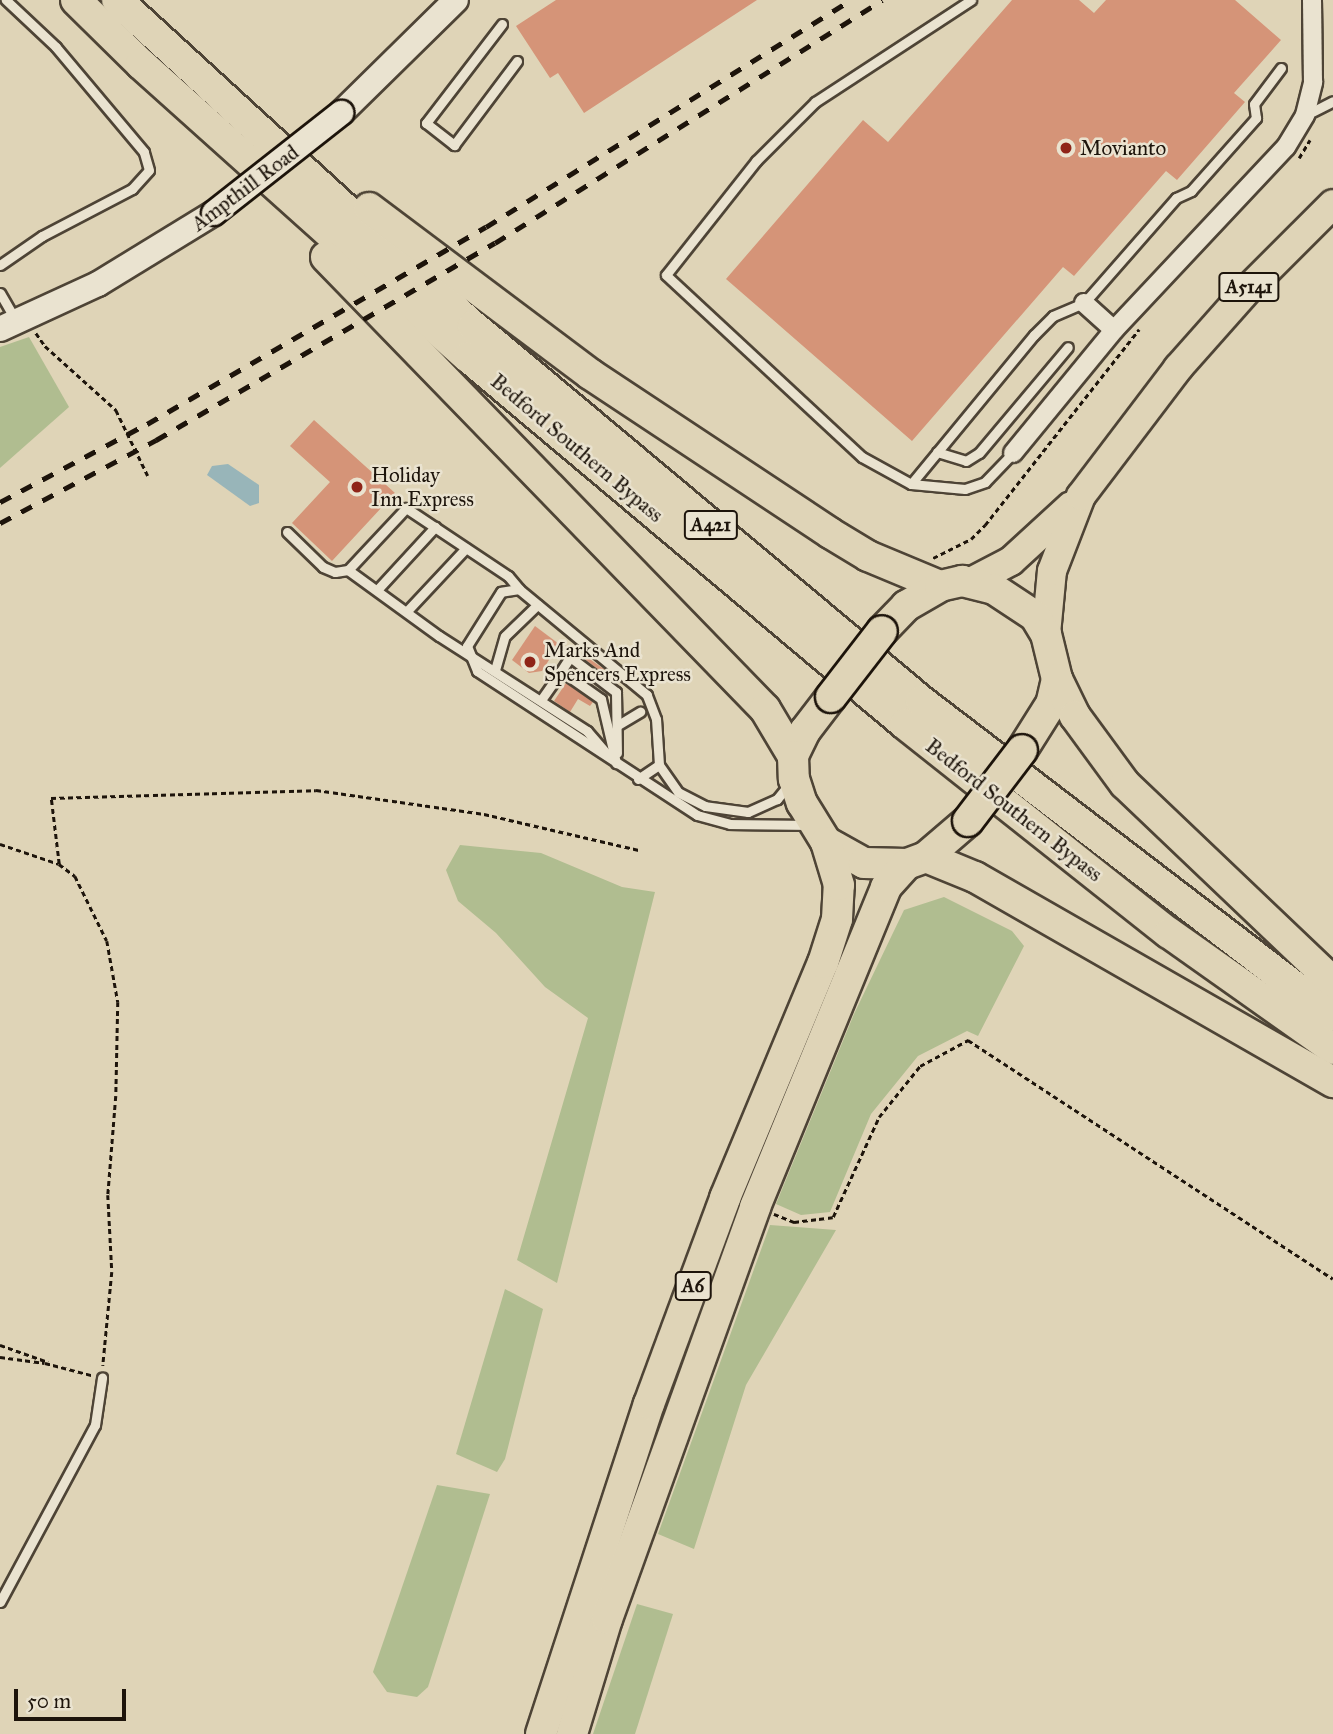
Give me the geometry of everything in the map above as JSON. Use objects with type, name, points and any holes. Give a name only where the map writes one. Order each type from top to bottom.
[{"type":"highway","name":"Bedford Southern Bypass","points":[[76,0],[141,64],[468,357],[905,724],[1170,933],[1333,1049]]},
{"type":"highway","name":"Bedford Southern Bypass","points":[[119,0],[473,326],[921,701],[1333,1016]]},
{"type":"highway","points":[[119,0],[349,192],[590,374],[849,545],[940,586]]},
{"type":"highway","points":[[141,64],[232,164],[390,319],[765,709],[820,834],[864,863],[916,860],[975,877],[1333,1082]]},
{"type":"highway","points":[[793,768],[805,732],[882,631],[906,606],[940,586],[971,582],[1017,601],[1035,616],[1046,634],[1057,679],[1074,716],[1125,783],[1333,982]]},
{"type":"highway","points":[[916,860],[968,821],[1022,750],[1051,704],[1057,679]]},
{"type":"highway","name":"A6","points":[[541,1734],[649,1404],[725,1198],[823,963],[837,919],[839,885],[820,834]]},
{"type":"highway","name":"A6","points":[[572,1734],[607,1619],[755,1207],[886,887],[916,860]]},
{"type":"main road","name":"Ampthill Road","points":[[15,323],[135,264],[214,213],[341,113],[456,0]]},
{"type":"main road","name":"A5141","points":[[971,582],[1011,561],[1081,496],[1178,368],[1250,287],[1333,204]]},
{"type":"main road","name":"A5141","points":[[1046,634],[1052,571],[1081,496]]},
{"type":"street","points":[[1013,453],[1114,330],[1286,147],[1305,115],[1313,82],[1312,0]]},
{"type":"street","points":[[1084,303],[1114,330]]},
{"type":"lane","points":[[0,265],[42,236],[132,189],[149,170],[144,152],[56,47],[6,0]]},
{"type":"lane","points":[[971,0],[815,102],[756,161],[666,275],[862,457],[911,484],[965,489],[985,482],[1013,453]]},
{"type":"lane","points":[[502,24],[426,123],[454,145],[517,61]]},
{"type":"lane","points":[[911,484],[1053,316],[1084,303],[1176,198],[1191,191],[1256,118],[1254,104],[1281,68]]},
{"type":"lane","points":[[1305,115],[1333,101]]},
{"type":"lane","points":[[0,293],[15,323]]},
{"type":"lane","points":[[937,452],[966,461],[979,453],[1068,347]]},
{"type":"lane","points":[[287,532],[323,567],[335,572],[348,570],[406,508],[508,576],[537,605],[647,695],[656,719],[659,765],[678,792],[705,806],[729,812],[748,812],[777,799],[793,768]]},
{"type":"lane","points":[[377,590],[435,527]]},
{"type":"lane","points":[[407,611],[466,548]]},
{"type":"lane","points":[[348,570],[587,731],[617,765]]},
{"type":"lane","points":[[519,589],[501,592],[467,646],[477,671],[638,779],[697,815],[730,824],[820,834]]},
{"type":"lane","points":[[495,670],[505,636],[537,605]]},
{"type":"lane","points":[[541,700],[570,657],[616,692],[617,765]]},
{"type":"lane","points":[[561,671],[601,699],[617,765]]},
{"type":"lane","points":[[618,725],[640,712]]},
{"type":"lane","points":[[638,779],[659,765]]},
{"type":"lane","points":[[0,1602],[95,1425],[102,1378]]},
{"type":"path","points":[[15,323],[45,346],[116,410],[148,477]]},
{"type":"path","points":[[936,555],[971,539],[985,525],[1040,450]]},
{"type":"path","points":[[59,864],[51,798],[316,790],[484,814],[639,850]]},
{"type":"path","points":[[0,844],[59,864],[75,876],[95,910],[107,941],[117,1002],[116,1096],[108,1195],[112,1272],[102,1378],[58,1366],[0,1345]]},
{"type":"path","points":[[755,1207],[794,1222],[833,1217],[879,1117],[920,1066],[968,1041],[1333,1279]]},
{"type":"path","points":[[0,1357],[58,1366]]},
{"type":"green space","points":[[29,337],[69,407],[0,468],[0,347]]},
{"type":"green space","points":[[460,845],[541,853],[622,887],[655,892],[557,1283],[517,1260],[588,1018],[545,987],[496,933],[458,901],[446,870]]},
{"type":"green space","points":[[944,897],[1012,931],[1024,946],[978,1036],[967,1031],[918,1056],[871,1114],[830,1212],[801,1215],[776,1204],[854,1014],[904,910]]},
{"type":"green space","points":[[770,1225],[836,1230],[746,1385],[694,1549],[658,1534]]},
{"type":"green space","points":[[505,1289],[543,1309],[505,1459],[497,1472],[456,1454]]},
{"type":"green space","points":[[437,1485],[490,1494],[428,1687],[417,1697],[387,1692],[373,1672]]},
{"type":"green space","points":[[637,1604],[673,1614],[635,1734],[593,1734]]},
{"type":"water","points":[[228,464],[259,485],[259,503],[250,506],[207,475],[212,466]]},
{"type":"building","points":[[556,0],[757,0],[584,113],[558,73],[550,78],[516,26]]},
{"type":"building","points":[[1012,0],[1079,0],[1094,13],[1106,0],[1235,0],[1281,40],[1234,93],[1245,102],[1177,180],[1166,171],[1074,276],[1063,267],[912,441],[726,279],[863,120],[888,142]]},
{"type":"building","name":"Holiday Inn Express","points":[[314,420],[395,493],[332,561],[292,523],[330,482],[290,446]]},
{"type":"building","points":[[535,626],[559,644],[542,671],[529,673],[512,660]]},
{"type":"building","points":[[584,655],[611,674],[609,678],[582,657]]},
{"type":"building","points":[[566,683],[593,702],[590,706],[578,699],[570,712],[554,701]]},
{"type":"railway","points":[[0,502],[147,424],[486,227],[850,0]]},
{"type":"railway","points":[[0,523],[156,440],[495,243],[882,0]]},
{"type":"place","name":"Movianto","points":[[1066,148]]},
{"type":"place","name":"Holiday Inn Express","points":[[357,487]]},
{"type":"place","name":"Marks And Spencers Express","points":[[530,662]]}]
